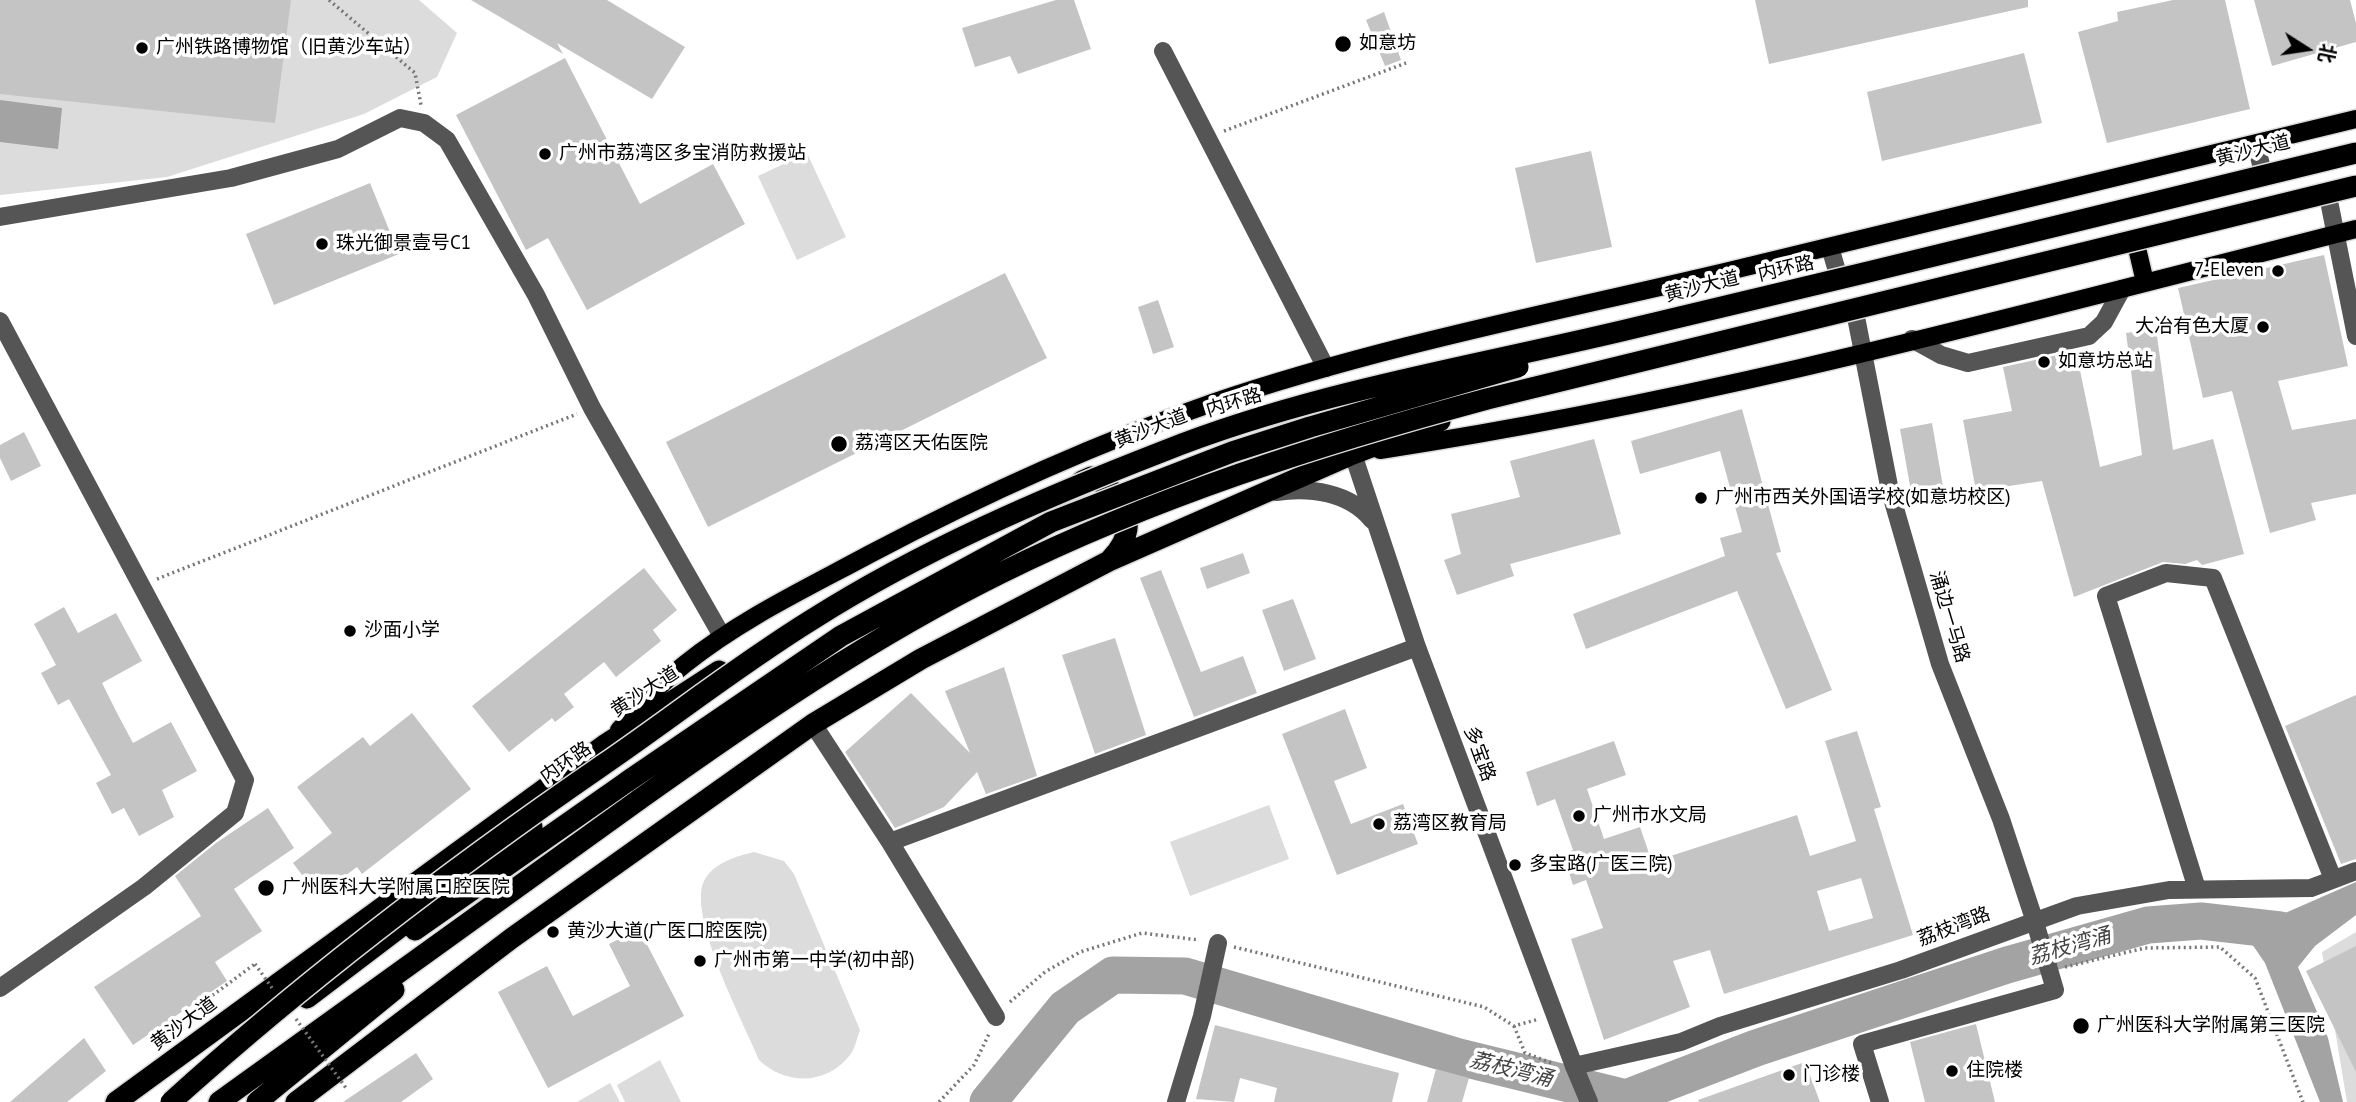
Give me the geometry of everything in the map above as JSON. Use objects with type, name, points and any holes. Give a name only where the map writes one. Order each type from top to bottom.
[{"type":"highway","name":"黄沙大道","points":[[1381,381],[1599,335],[2356,151]]},
{"type":"highway","name":"内环路","points":[[172,1102],[341,956],[529,816],[813,618],[953,541],[1124,467],[1216,432],[1342,394],[1626,330],[2356,151]]},
{"type":"highway","points":[[219,1102],[756,717],[935,608],[1070,542],[1242,472],[1366,432],[1487,399],[2356,186]]},
{"type":"highway","points":[[296,1102],[512,939],[813,724],[921,659],[1108,561],[1269,493],[1353,454],[1490,406],[1856,317],[2043,268],[2137,248],[2356,194]]},
{"type":"highway","points":[[338,975],[395,944],[841,636],[1051,522],[1310,426],[1472,381],[1626,330]]},
{"type":"highway","name":"黄沙大道","points":[[116,1102],[606,744],[720,670],[828,606],[958,537],[1091,477]]},
{"type":"highway","points":[[1091,477],[1108,485],[1115,492],[1128,520],[1128,532],[1121,549],[1108,561]]},
{"type":"highway","points":[[165,1102],[338,975],[447,889],[676,724],[828,606]]},
{"type":"highway","points":[[257,1102],[342,1035],[478,916]]},
{"type":"main road","points":[[606,744],[663,684],[722,636],[934,521],[1080,453],[1214,402],[1326,368],[2356,119]]},
{"type":"main road","points":[[1353,454],[1626,407],[2122,289],[2356,229]]},
{"type":"main road","points":[[2137,248],[2145,282]]},
{"type":"main road","name":"黄沙大道","points":[[1091,477],[1206,432],[1381,381]]},
{"type":"street","points":[[1163,51],[1326,368]]},
{"type":"street","points":[[0,217],[231,178],[338,149],[400,118],[424,123],[447,140],[536,295],[592,408],[722,636]]},
{"type":"street","points":[[2256,144],[2263,173]]},
{"type":"street","points":[[2329,201],[2356,336]]},
{"type":"street","points":[[1830,247],[1839,278]]},
{"type":"street","points":[[1912,339],[1941,355],[1968,363],[2089,336],[2104,322],[2122,289]]},
{"type":"street","name":"涌边一马路","points":[[1856,317],[1890,491],[1940,664],[2001,819],[2049,969]]},
{"type":"street","points":[[0,321],[139,587],[245,780],[236,813],[144,887],[0,988]]},
{"type":"street","points":[[1353,454],[1360,411],[1381,381]]},
{"type":"street","points":[[1080,453],[1091,477]]},
{"type":"street","name":"多宝路","points":[[1353,454],[1374,523],[1418,647],[1589,1102]]},
{"type":"street","points":[[1269,493],[1298,489],[1317,490],[1362,508],[1374,523]]},
{"type":"street","points":[[2197,889],[2106,596],[2166,573],[2213,578],[2333,879]]},
{"type":"street","points":[[890,842],[1418,647]]},
{"type":"street","points":[[813,724],[890,842],[996,1017]]},
{"type":"street","name":"荔枝湾路","points":[[1574,1066],[1681,1042],[1901,970],[2034,919],[2113,897],[2197,889],[2311,888],[2356,871]]},
{"type":"street","points":[[1175,1102],[1202,1016],[1217,950]]},
{"type":"street","points":[[1880,1102],[1862,1044],[2055,990],[2049,969]]},
{"type":"path","points":[[329,0],[415,74],[424,123]]},
{"type":"path","points":[[1209,137],[1393,65],[1406,63]]},
{"type":"path","points":[[139,587],[592,408]]},
{"type":"path","points":[[2049,969],[2145,948],[2220,947],[2255,978],[2303,1102]]},
{"type":"path","points":[[217,1028],[202,1003],[255,964],[278,995]]},
{"type":"path","points":[[293,1016],[346,1088]]},
{"type":"shaded area","points":[[0,0],[419,0],[457,33],[437,77],[364,114],[167,177],[0,195]]},
{"type":"shaded area","points":[[0,100],[62,108],[58,149],[0,142]]},
{"type":"shaded area","points":[[807,153],[846,237],[797,260],[758,176]]},
{"type":"shaded area","points":[[1269,805],[1289,859],[1190,896],[1170,842]]},
{"type":"shaded area","points":[[754,852],[784,861],[794,874],[860,1030],[850,1055],[840,1065],[818,1077],[793,1078],[769,1068],[759,1060],[720,970],[703,919],[701,897],[708,875],[713,869],[733,858]]},
{"type":"shaded area","points":[[2356,882],[2356,915],[2315,946],[2298,967],[2328,1038],[2343,1102],[2320,1102],[2265,963],[2252,944],[2263,914],[2276,917]]},
{"type":"shaded area","points":[[2356,932],[2356,1102],[2347,1102],[2322,952]]},
{"type":"shaded area","points":[[660,1060],[681,1102],[625,1102],[617,1085]]},
{"type":"shaded area","points":[[610,1083],[620,1102],[577,1102]]},
{"type":"building","name":"广州铁路博物馆（旧黄沙车站）","points":[[0,0],[291,0],[275,123],[0,94]]},
{"type":"building","points":[[471,0],[607,0],[685,47],[652,99],[557,43],[563,54]]},
{"type":"building","points":[[1056,0],[1074,0],[1091,49],[1018,74],[1010,56],[975,67],[962,28]]},
{"type":"building","points":[[1755,0],[2028,0],[2028,7],[1769,64]]},
{"type":"building","points":[[2173,0],[2225,0],[2250,109],[2107,143],[2078,32],[2118,21],[2117,12]]},
{"type":"building","points":[[2254,0],[2350,0],[2356,23],[2356,42],[2272,66]]},
{"type":"building","points":[[1384,12],[1401,60],[1385,66],[1366,20]]},
{"type":"building","points":[[2024,53],[2042,123],[1882,161],[1867,92]]},
{"type":"building","points":[[565,58],[640,204],[713,164],[745,224],[587,310],[548,238],[526,250],[456,115]]},
{"type":"building","points":[[1591,151],[1612,247],[1536,263],[1515,168]]},
{"type":"building","name":"珠光御景壹号C1","points":[[370,183],[399,254],[274,305],[246,234]]},
{"type":"building","name":"大冶有色大厦","points":[[2324,255],[2348,366],[2278,381],[2292,430],[2356,419],[2356,494],[2311,503],[2316,520],[2270,533],[2232,391],[2203,398],[2178,288]]},
{"type":"building","points":[[1005,273],[1047,358],[708,527],[666,442]]},
{"type":"building","points":[[1158,300],[1174,347],[1153,354],[1138,307]]},
{"type":"building","points":[[2156,329],[2173,450],[2213,439],[2244,554],[2202,565],[2197,560],[2185,564],[2163,562],[2074,597],[2042,481],[1976,491],[1963,420],[2012,411],[2003,367],[2076,351],[2100,467],[2142,455],[2126,333]]},
{"type":"building","points":[[1742,409],[1781,552],[1776,553],[1832,690],[1786,709],[1737,591],[1586,649],[1573,614],[1725,556],[1720,538],[1742,532],[1720,451],[1640,474],[1631,441]]},
{"type":"building","points":[[1932,423],[1945,498],[1913,503],[1900,429]]},
{"type":"building","points":[[24,432],[41,466],[11,481],[0,458],[0,445]]},
{"type":"building","points":[[1594,439],[1621,534],[1510,564],[1514,576],[1457,595],[1444,560],[1461,554],[1451,514],[1520,497],[1510,461]]},
{"type":"building","points":[[1243,553],[1250,573],[1207,589],[1200,568]]},
{"type":"building","points":[[644,568],[677,610],[653,630],[661,641],[616,677],[604,662],[564,694],[574,707],[555,722],[552,718],[509,752],[472,706]]},
{"type":"building","points":[[1161,570],[1201,672],[1243,656],[1257,693],[1194,717],[1140,578]]},
{"type":"building","points":[[1293,599],[1316,659],[1284,671],[1262,610]]},
{"type":"building","points":[[64,607],[78,633],[116,613],[142,661],[102,683],[118,715],[133,743],[171,722],[197,771],[162,790],[174,817],[139,836],[124,808],[112,814],[96,783],[111,775],[69,699],[58,705],[41,673],[56,665],[34,624]]},
{"type":"building","points":[[1115,638],[1146,735],[1095,754],[1062,655]]},
{"type":"building","points":[[1004,667],[1037,776],[986,794],[977,772],[944,807],[895,828],[845,752],[911,693],[970,753],[945,691]]},
{"type":"building","points":[[2356,695],[2356,859],[2341,864],[2285,726]]},
{"type":"building","name":"荔湾区教育局","points":[[1345,709],[1367,768],[1334,781],[1351,824],[1403,804],[1418,844],[1337,875],[1282,734]]},
{"type":"building","points":[[412,713],[471,789],[362,874],[357,867],[318,896],[293,863],[332,833],[297,787],[363,737],[370,746]]},
{"type":"building","points":[[1857,731],[1881,807],[1874,809],[1913,935],[1724,994],[1710,950],[1673,961],[1690,1007],[1604,1040],[1571,939],[1603,928],[1586,880],[1573,885],[1563,854],[1573,850],[1555,799],[1537,806],[1526,772],[1614,741],[1626,775],[1587,789],[1604,839],[1640,827],[1652,862],[1797,815],[1810,856],[1856,841],[1825,741]],"holes":[[[1861,878],[1873,918],[1829,931],[1817,891]]]},
{"type":"building","points":[[268,808],[294,848],[234,889],[262,931],[215,962],[227,981],[133,1045],[94,987],[201,916],[175,876],[216,843]]},
{"type":"building","points":[[639,929],[684,1016],[548,1088],[498,992],[547,966],[573,1016],[630,986],[609,944]]},
{"type":"building","points":[[2356,946],[2356,1072],[2306,971]]},
{"type":"building","name":"住院楼","points":[[1976,1024],[1995,1102],[1925,1102],[1910,1042]]},
{"type":"building","points":[[1215,1025],[1399,1073],[1392,1102],[1274,1102],[1277,1088],[1240,1078],[1234,1102],[1196,1099]]},
{"type":"building","points":[[84,1038],[106,1071],[67,1102],[10,1102]]},
{"type":"building","points":[[416,1053],[433,1079],[401,1102],[343,1102]]},
{"type":"building","name":"门诊楼","points":[[1805,1062],[1820,1102],[1698,1100]]},
{"type":"building","points":[[1436,1069],[1469,1078],[1462,1102],[1427,1102]]},
{"type":"waterway","name":"荔枝湾涌","points":[[988,1102],[1065,1008],[1113,975],[1185,976],[1459,1057],[1626,1098],[1756,1048],[2007,965],[2148,925],[2201,921],[2280,930]]},
{"type":"place","name":"如意坊","points":[[1343,44]]},
{"type":"place","name":"广州铁路博物馆（旧黄沙车站）","points":[[142,48]]},
{"type":"place","name":"广州市荔湾区多宝消防救援站","points":[[545,154]]},
{"type":"place","name":"珠光御景壹号C1","points":[[322,244]]},
{"type":"place","name":"7-Eleven","points":[[2278,271]]},
{"type":"place","name":"大冶有色大厦","points":[[2263,327]]},
{"type":"place","name":"如意坊总站","points":[[2044,362]]},
{"type":"place","name":"荔湾区天佑医院","points":[[839,444]]},
{"type":"place","name":"广州市西关外国语学校(如意坊校区)","points":[[1701,498]]},
{"type":"place","name":"沙面小学","points":[[350,631]]},
{"type":"place","name":"广州市水文局","points":[[1579,816]]},
{"type":"place","name":"荔湾区教育局","points":[[1379,824]]},
{"type":"place","name":"多宝路(广医三院)","points":[[1515,865]]},
{"type":"place","name":"广州医科大学附属口腔医院","points":[[266,888]]},
{"type":"place","name":"黄沙大道(广医口腔医院)","points":[[553,932]]},
{"type":"place","name":"广州市第一中学(初中部)","points":[[700,961]]},
{"type":"place","name":"广州医科大学附属第三医院","points":[[2081,1026]]},
{"type":"place","name":"住院楼","points":[[1952,1071]]},
{"type":"place","name":"门诊楼","points":[[1789,1075]]}]
